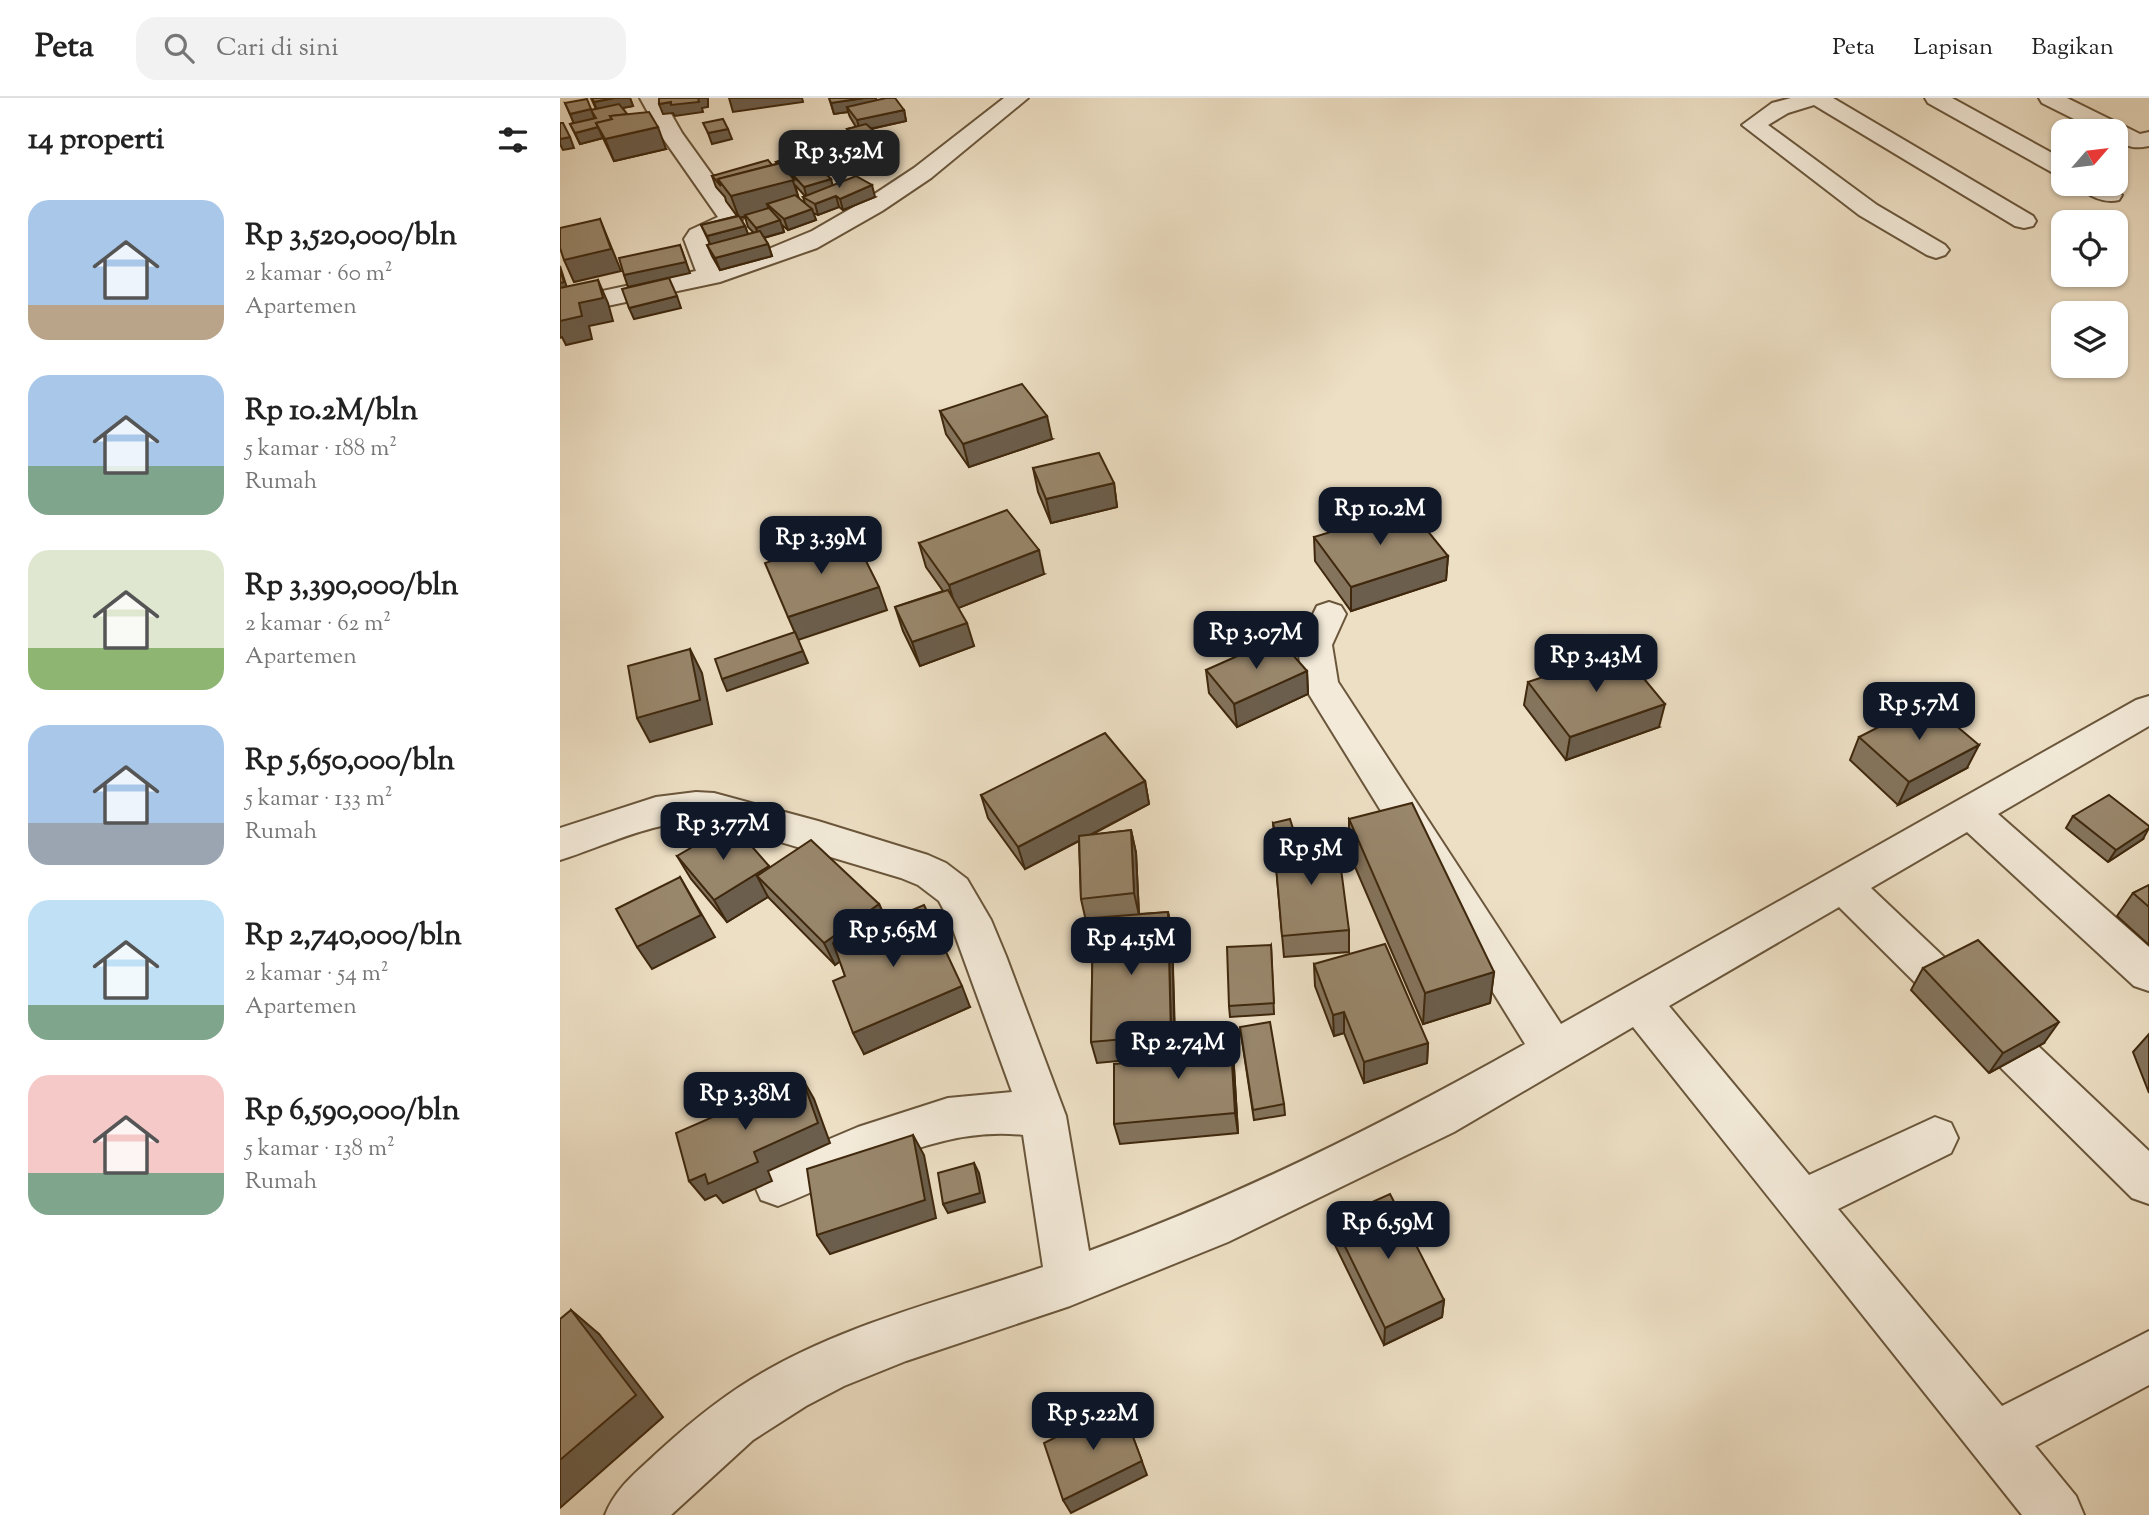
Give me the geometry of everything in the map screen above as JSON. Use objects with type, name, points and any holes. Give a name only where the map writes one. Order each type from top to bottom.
[{"type":"street","points":[[651,98],[671,134],[731,218],[725,225],[699,235],[696,239],[711,276]]},
{"type":"street","points":[[560,308],[711,276],[800,245],[850,219],[932,166],[1017,98]]},
{"type":"street","points":[[1936,250],[1868,210],[1753,125],[1780,108],[1816,98],[2024,221]]},
{"type":"street","points":[[1936,98],[2051,162]]},
{"type":"street","points":[[2050,98],[2137,142],[2149,139]]},
{"type":"street","points":[[1329,614],[1315,645],[1320,683],[1553,1050]]},
{"type":"street","points":[[632,1515],[694,1454],[752,1409],[822,1369],[884,1344],[1070,1282],[1287,1193],[1438,1116],[2149,709]]},
{"type":"street","points":[[560,845],[592,831],[660,812],[713,808],[794,829],[932,874],[953,890],[970,920],[1043,1116],[1070,1282]]},
{"type":"street","points":[[1970,811],[2149,973]]},
{"type":"street","points":[[1842,885],[2149,1182]]},
{"type":"street","points":[[1639,1002],[2057,1515]]},
{"type":"street","points":[[778,1184],[858,1148],[948,1119],[1006,1112],[1043,1116]]},
{"type":"street","points":[[1803,1202],[1935,1138]]},
{"type":"street","points":[[1996,1438],[2149,1357]]},
{"type":"building","points":[[592,98],[614,98],[594,102]]},
{"type":"building","points":[[659,98],[698,98],[699,102],[659,104]]},
{"type":"building","points":[[829,98],[864,98],[831,103]]},
{"type":"building","points":[[895,98],[904,110],[857,120],[847,107]]},
{"type":"building","points":[[587,99],[591,109],[570,114],[565,103]]},
{"type":"building","points":[[619,104],[627,114],[610,116],[612,120],[596,123],[598,127],[575,133],[570,124],[596,118],[591,110]]},
{"type":"building","points":[[649,112],[658,127],[605,139],[596,123],[612,119],[610,116]]},
{"type":"building","points":[[723,119],[728,129],[708,133],[703,123]]},
{"type":"building","points":[[560,123],[563,123],[570,137],[560,139]]},
{"type":"building","points":[[866,124],[881,137],[861,142],[847,129]]},
{"type":"building","points":[[823,140],[838,157],[786,171],[781,163],[776,162],[801,155],[795,147]]},
{"type":"building","points":[[768,160],[772,165],[718,179],[721,186],[712,176]]},
{"type":"building","points":[[781,163],[794,180],[731,196],[718,179]]},
{"type":"building","points":[[817,165],[831,179],[804,187],[790,172]]},
{"type":"building","points":[[856,176],[872,185],[840,199],[836,196],[815,204],[803,197]]},
{"type":"building","points":[[795,195],[812,209],[784,219],[767,204]]},
{"type":"building","points":[[769,208],[780,220],[756,228],[745,215]]},
{"type":"building","points":[[739,216],[745,226],[707,236],[701,225]]},
{"type":"building","points":[[600,219],[611,249],[564,260],[560,248],[560,228]]},
{"type":"building","points":[[760,231],[768,244],[715,258],[707,245]]},
{"type":"building","points":[[680,245],[686,262],[624,275],[619,258]]},
{"type":"building","points":[[669,278],[677,296],[629,308],[622,289]]},
{"type":"building","points":[[598,280],[603,298],[579,303],[582,316],[560,321],[560,288]]},
{"type":"building","points":[[1022,384],[1047,416],[963,444],[940,411]]},
{"type":"building","points":[[1099,453],[1114,483],[1046,499],[1033,468]]},
{"type":"building","points":[[1409,508],[1448,556],[1351,587],[1314,537]]},
{"type":"building","points":[[1007,510],[1039,550],[949,585],[919,543]]},
{"type":"building","points":[[853,535],[879,587],[788,617],[765,563]]},
{"type":"building","points":[[948,590],[967,623],[912,642],[895,607]]},
{"type":"building","points":[[795,632],[803,651],[722,679],[715,659]]},
{"type":"building","points":[[1278,638],[1307,671],[1234,704],[1206,670]]},
{"type":"building","points":[[690,649],[700,700],[637,718],[628,666]]},
{"type":"building","points":[[1621,651],[1665,704],[1570,737],[1528,682]]},
{"type":"building","points":[[1928,702],[1979,745],[1909,782],[1859,737]]},
{"type":"building","points":[[1105,733],[1145,781],[1018,847],[981,795]]},
{"type":"building","points":[[2109,795],[2149,826],[2116,850],[2073,816]]},
{"type":"building","points":[[1412,803],[1494,972],[1425,993],[1349,819]]},
{"type":"building","points":[[1290,819],[1295,835],[1277,839],[1273,823]]},
{"type":"building","points":[[732,824],[769,866],[714,900],[677,856]]},
{"type":"building","points":[[1131,830],[1134,893],[1081,899],[1079,836]]},
{"type":"building","points":[[1337,838],[1349,930],[1282,936],[1274,843]]},
{"type":"building","points":[[811,840],[879,904],[824,943],[757,876]]},
{"type":"building","points":[[680,877],[701,915],[637,947],[616,909]]},
{"type":"building","points":[[2149,885],[2149,907],[2133,893]]},
{"type":"building","points":[[924,905],[962,986],[853,1033],[833,981],[845,976],[833,943]]},
{"type":"building","points":[[1168,912],[1171,1035],[1091,1042],[1093,918]]},
{"type":"building","points":[[1978,940],[2059,1022],[2003,1053],[1923,968]]},
{"type":"building","points":[[1385,944],[1428,1043],[1364,1062],[1344,1012],[1333,1015],[1314,964]]},
{"type":"building","points":[[1271,945],[1274,1003],[1229,1006],[1227,947]]},
{"type":"building","points":[[1270,1022],[1284,1104],[1253,1110],[1240,1027]]},
{"type":"building","points":[[1230,1030],[1235,1113],[1114,1124],[1114,1064],[1172,1059],[1171,1035]]},
{"type":"building","points":[[802,1078],[818,1123],[754,1152],[758,1162],[708,1184],[705,1174],[689,1181],[676,1133]]},
{"type":"building","points":[[913,1135],[925,1200],[817,1235],[807,1169]]},
{"type":"building","points":[[974,1163],[980,1193],[943,1204],[938,1173]]},
{"type":"building","points":[[1390,1194],[1444,1300],[1385,1328],[1332,1220]]},
{"type":"building","points":[[571,1310],[636,1395],[560,1460],[560,1319]]},
{"type":"building","points":[[1121,1405],[1142,1461],[1063,1500],[1044,1443]]}]
